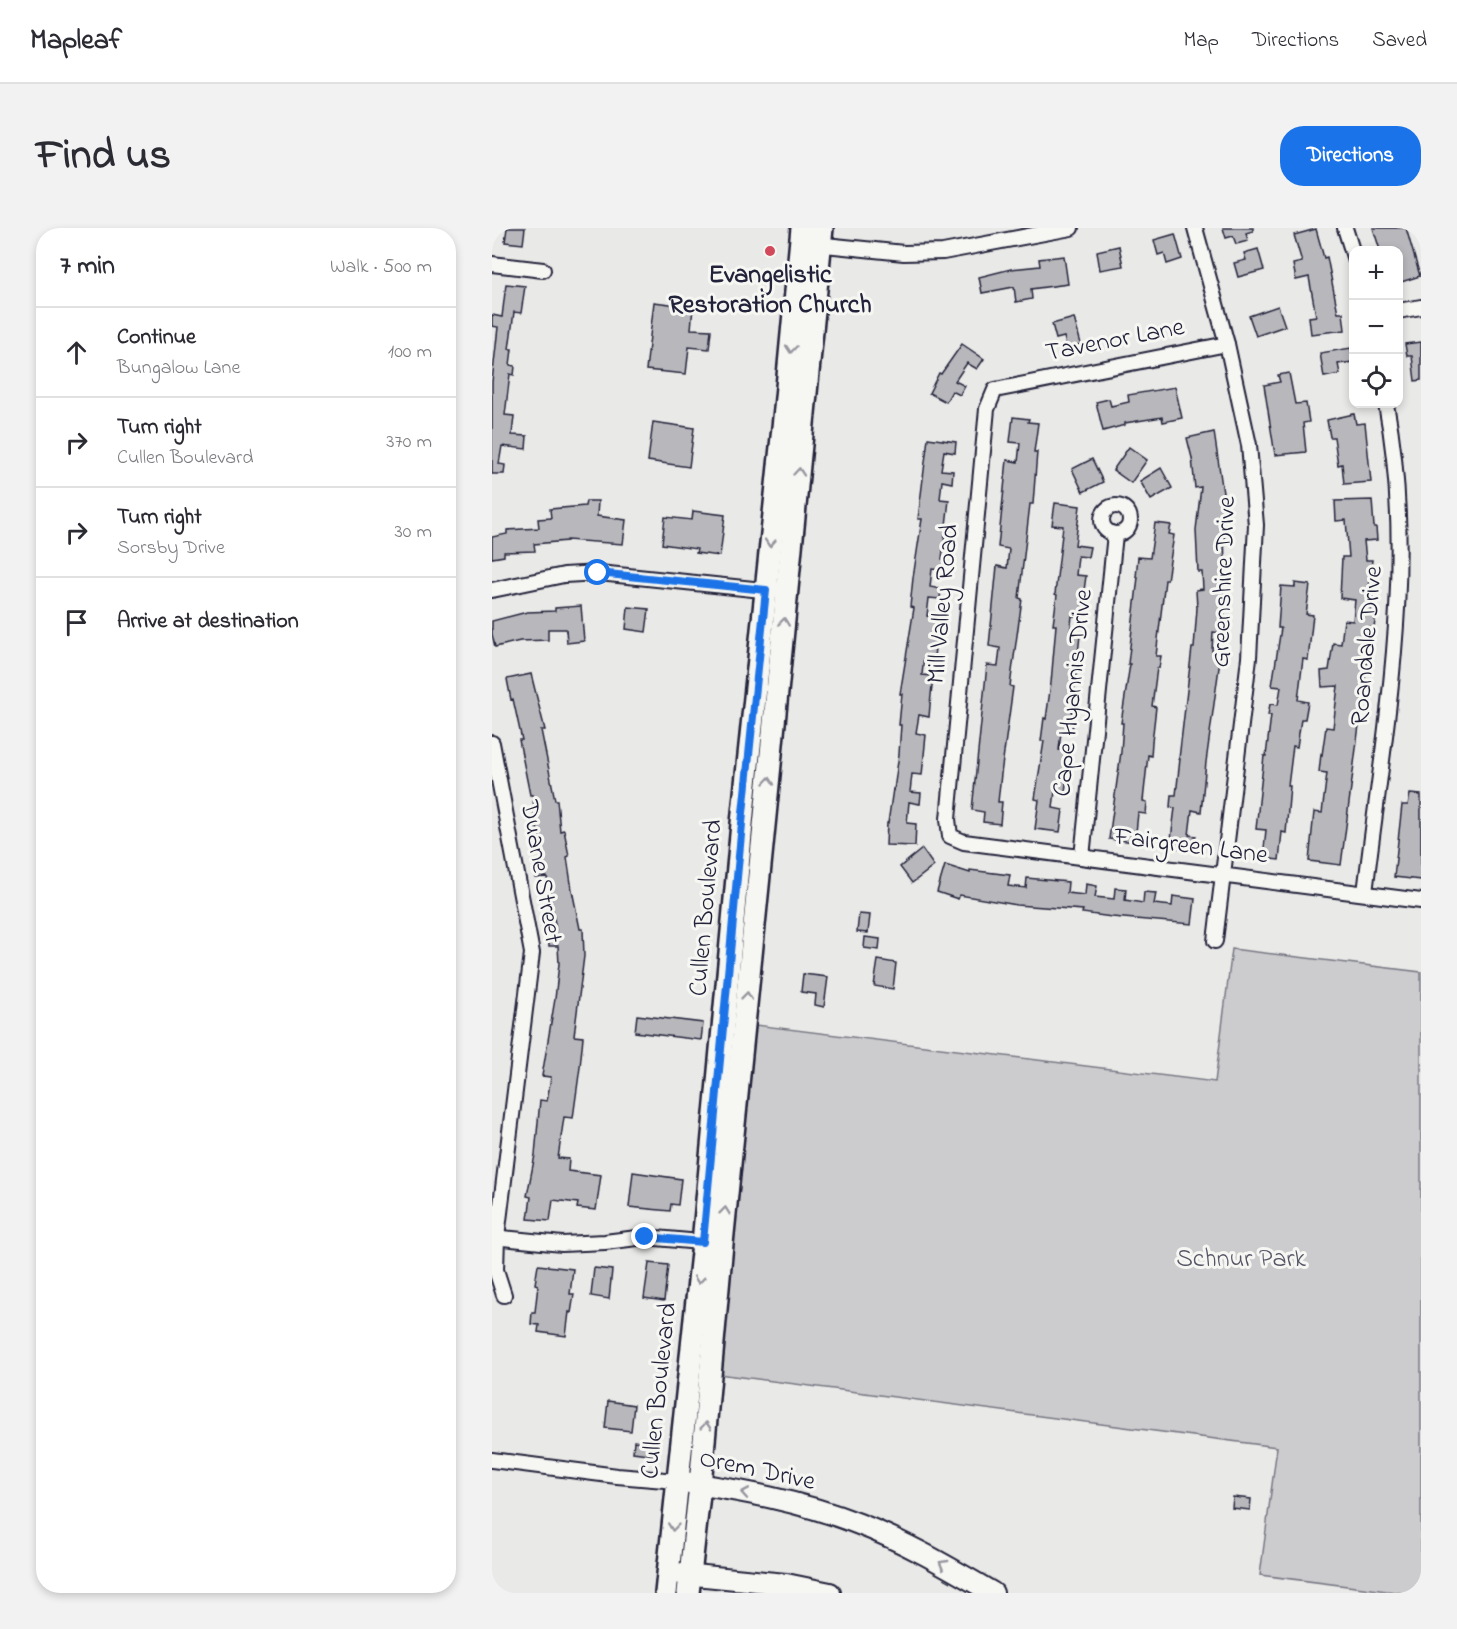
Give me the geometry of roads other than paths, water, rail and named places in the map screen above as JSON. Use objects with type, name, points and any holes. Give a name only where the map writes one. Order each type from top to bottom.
[{"type":"main road","name":"Cullen Boulevard","points":[[667,1583],[677,1481],[712,1243],[733,1036],[765,816],[787,592],[795,409],[811,236]]},
{"type":"main road","name":"Cullen Boulevard","points":[[733,1036],[743,813],[766,590],[795,409]]},
{"type":"main road","points":[[743,813],[765,816]]},
{"type":"main road","name":"Cullen Boulevard","points":[[689,1584],[700,1485],[712,1243]]},
{"type":"main road","name":"Orem Drive","points":[[677,1481],[781,1499],[859,1524],[934,1558],[993,1593]]},
{"type":"main road","points":[[667,1583],[786,1584],[830,1593]]},
{"type":"street","points":[[811,236],[904,253],[943,252],[1071,228]]},
{"type":"street","name":"Greenshire Drive","points":[[1195,228],[1227,344],[1249,445],[1256,525],[1249,658],[1215,941]]},
{"type":"street","points":[[1345,228],[1350,246]]},
{"type":"street","points":[[492,264],[543,270]]},
{"type":"street","points":[[1403,310],[1421,307]]},
{"type":"street","name":"Tavenor Lane","points":[[1012,386],[1227,344]]},
{"type":"street","name":"Mill Valley Road","points":[[956,838],[950,836],[948,819],[987,409],[995,390],[1012,386]]},
{"type":"street","name":"Roandale Drive","points":[[1365,893],[1397,622],[1400,571],[1397,488],[1387,408]]},
{"type":"street","name":"Cape Hyannis Drive","points":[[1082,857],[1115,534]]},
{"type":"street","points":[[492,590],[564,575],[598,573],[787,592]]},
{"type":"street","name":"Duane Street","points":[[492,743],[531,953],[495,1237],[496,1270],[504,1295]]},
{"type":"street","name":"Fairgreen Lane","points":[[956,838],[964,842],[1421,901]]},
{"type":"street","points":[[495,1237],[562,1244],[645,1237],[712,1243]]},
{"type":"street","name":"Orem Drive","points":[[492,1460],[677,1481]]},
{"type":"place","name":"Evangelistic Restoration Church","points":[[770,251]]},
{"type":"park label","name":"Schnur Park","points":[[1241,1260]]}]
